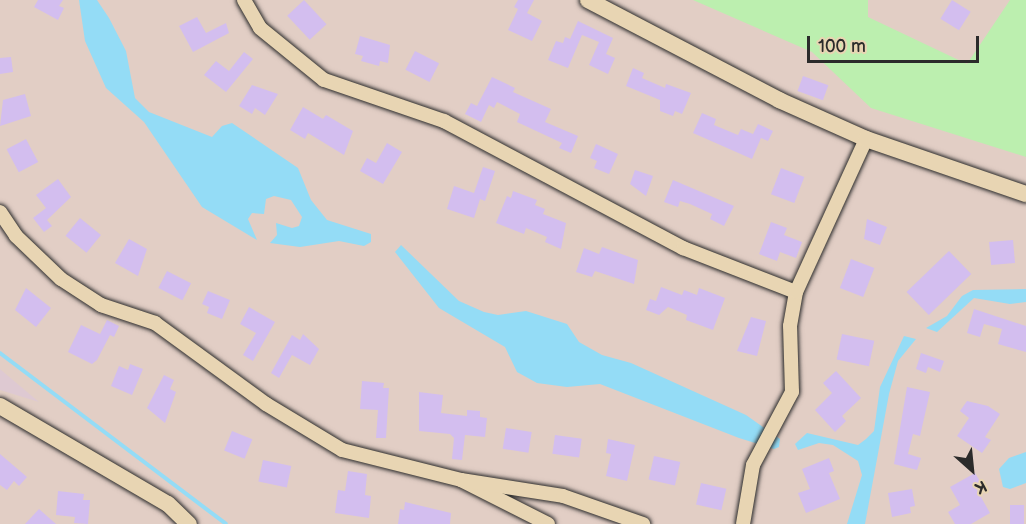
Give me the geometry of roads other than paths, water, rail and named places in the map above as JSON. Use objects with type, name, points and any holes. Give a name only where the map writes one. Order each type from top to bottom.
[{"type":"street","points":[[244,0],[260,28],[324,80],[444,121],[683,248],[796,292]]},
{"type":"street","points":[[588,0],[779,100],[866,139],[1026,194]]},
{"type":"street","points":[[743,524],[753,465],[792,392],[790,326],[796,292],[866,139]]},
{"type":"street","points":[[0,213],[15,237],[62,279],[101,305],[155,323],[266,404],[342,450],[461,480],[562,496],[643,524]]},
{"type":"street","points":[[0,406],[168,504],[189,524]]},
{"type":"street","points":[[461,480],[548,524]]},
{"type":"water","points":[[79,0],[97,0],[109,18],[126,51],[135,98],[149,112],[212,137],[222,126],[232,123],[298,168],[311,200],[327,220],[371,234],[371,242],[364,246],[339,241],[300,247],[270,243],[277,235],[276,223],[292,228],[299,226],[302,217],[291,200],[274,196],[266,199],[264,214],[252,213],[248,219],[257,240],[202,207],[144,122],[106,88],[85,41]]},
{"type":"water","points":[[401,245],[459,301],[484,312],[498,315],[526,311],[567,324],[579,342],[602,355],[631,363],[746,415],[780,439],[779,447],[774,449],[739,438],[600,384],[567,387],[537,383],[517,372],[505,347],[439,308],[395,252]]},
{"type":"water","points":[[1026,289],[1026,302],[1010,304],[974,298],[937,332],[926,328],[947,316],[962,296],[973,290]]},
{"type":"water","points":[[904,336],[916,339],[898,361],[889,394],[865,524],[847,524],[862,475],[858,461],[833,445],[819,443],[798,450],[795,444],[807,433],[858,445],[866,439],[874,431],[880,387]]},
{"type":"water","points":[[1026,452],[1026,483],[1010,489],[1003,487],[999,469],[1009,458]]},
{"type":"waterway","points":[[0,353],[226,524]]}]
